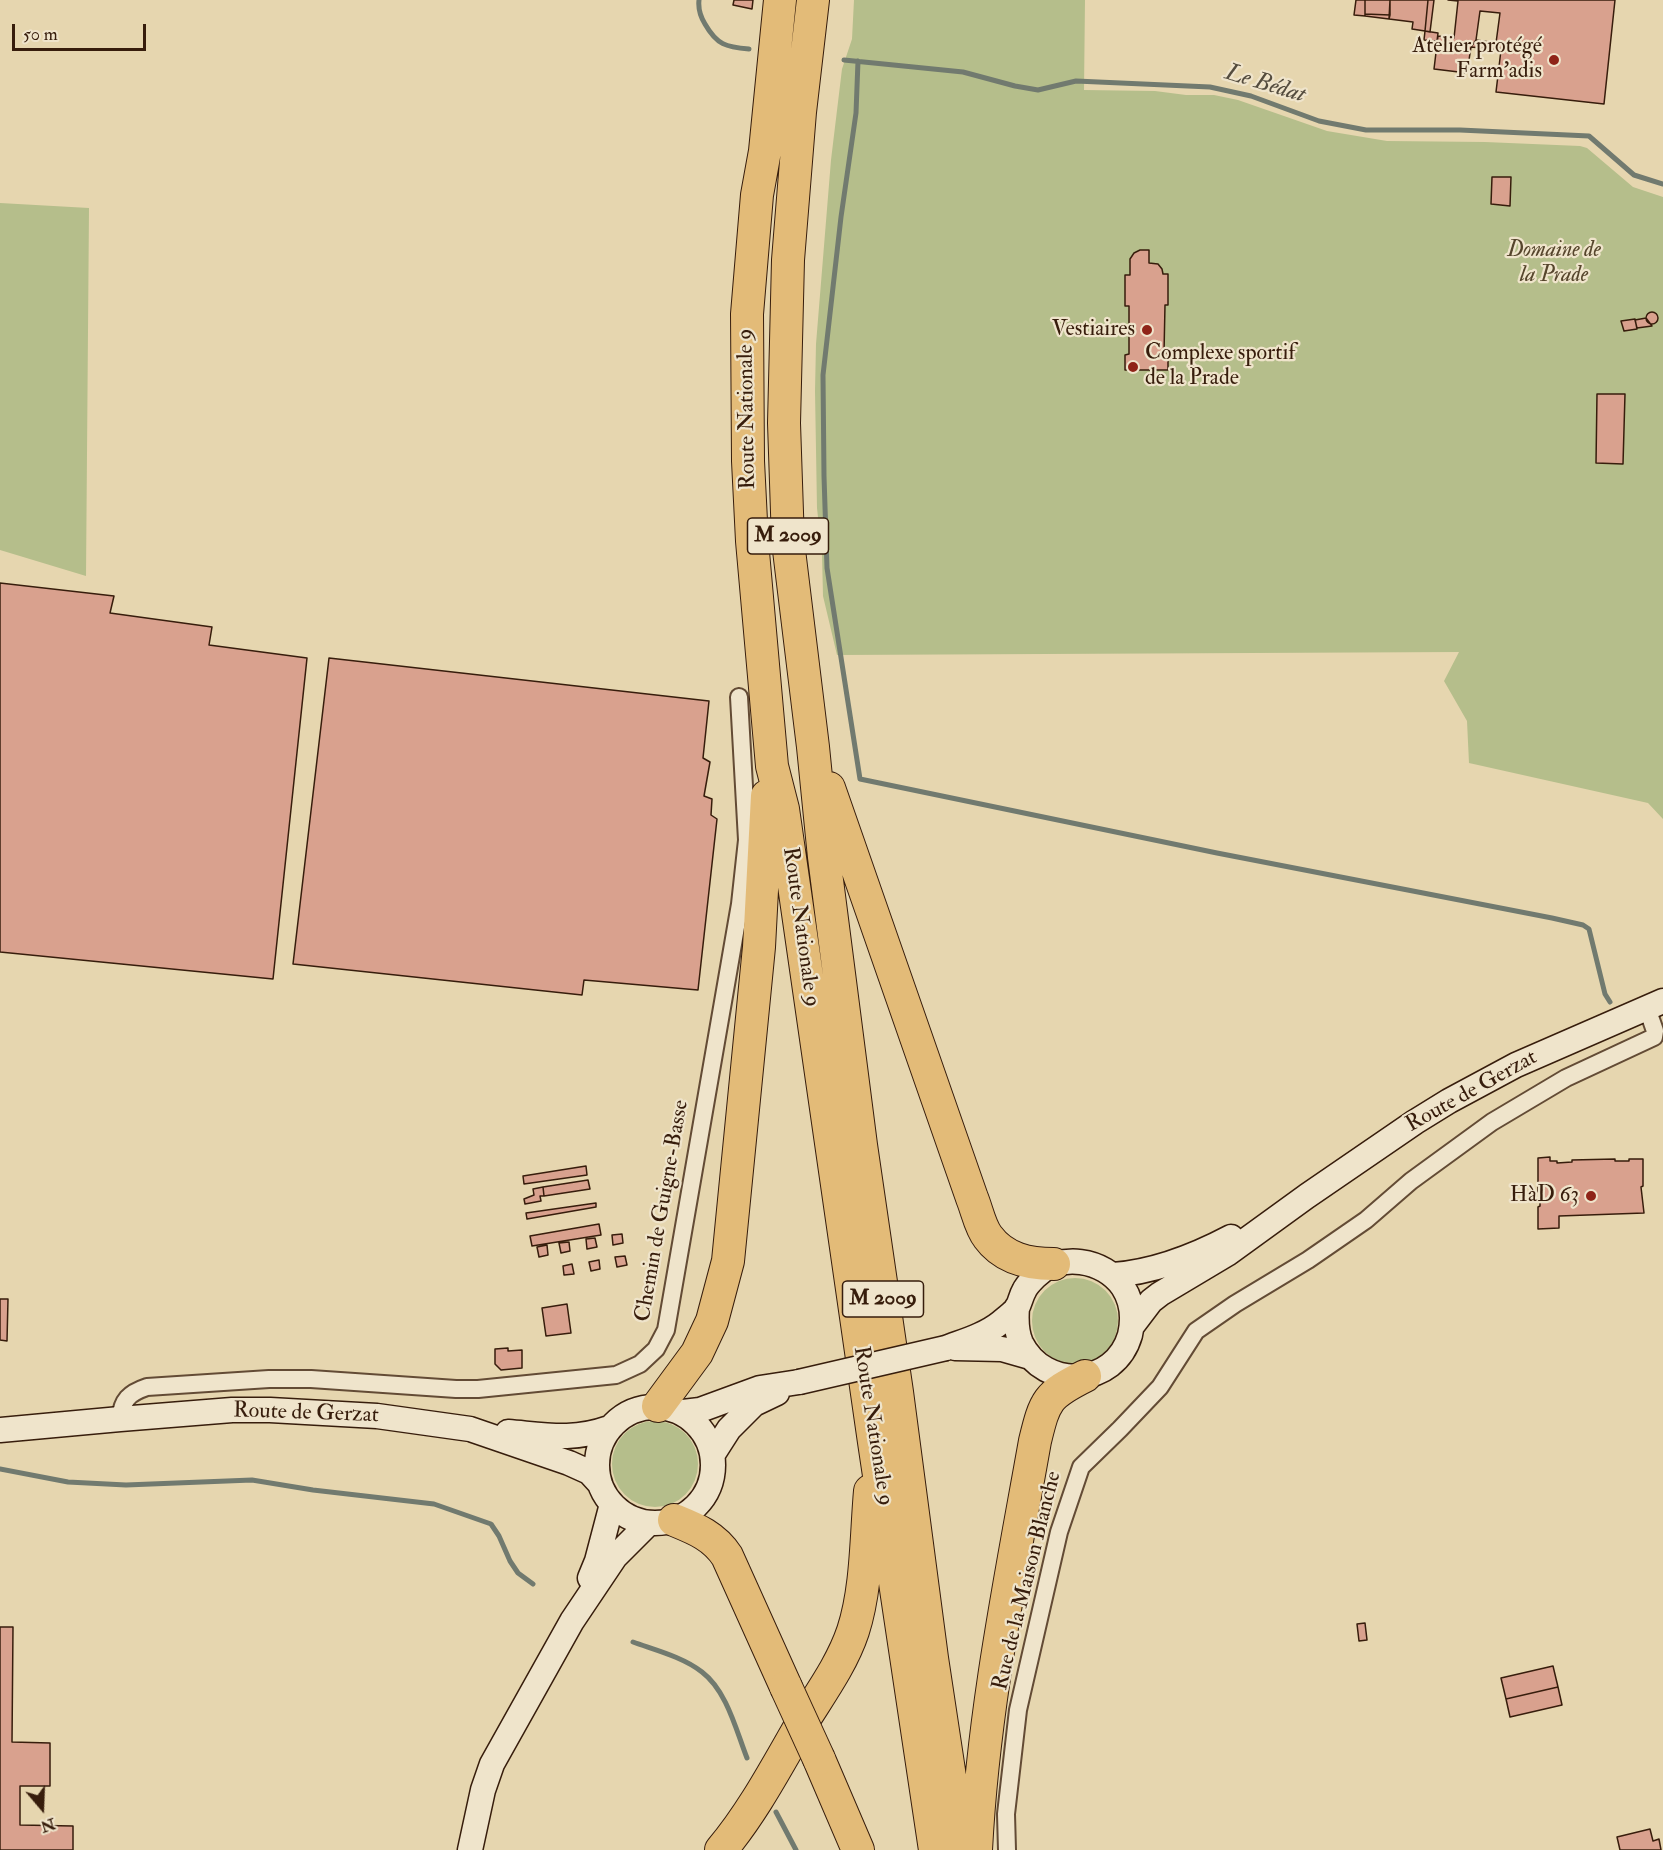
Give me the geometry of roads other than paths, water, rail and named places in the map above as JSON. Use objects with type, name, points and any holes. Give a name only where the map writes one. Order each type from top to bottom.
[{"type":"highway","name":"Route Nationale 9","points":[[780,0],[765,151],[757,195],[747,314],[748,461],[752,541],[772,766],[783,809],[935,1850]]},
{"type":"highway","name":"Route Nationale 9","points":[[813,0],[800,112],[788,260],[784,423],[788,542],[824,857],[861,1145],[897,1392],[932,1659],[961,1850]]},
{"type":"highway","points":[[813,747],[972,1198],[988,1237],[1005,1253],[1025,1262],[1054,1264]]},
{"type":"highway","points":[[670,1409],[712,1321],[728,1261],[759,947],[767,795],[772,766]]},
{"type":"highway","points":[[976,1850],[991,1696],[1035,1441],[1048,1400],[1060,1388],[1085,1376]]},
{"type":"highway","points":[[721,1850],[759,1796],[835,1669],[853,1632],[862,1589],[874,1442]]},
{"type":"highway","points":[[662,1521],[702,1531],[720,1544],[819,1759],[858,1850]]},
{"type":"main road","name":"Route de Gerzat","points":[[1132,1326],[1151,1301],[1160,1294],[1227,1254],[1415,1122],[1480,1084],[1548,1050],[1658,1004]]},
{"type":"main road","name":"Route de Gerzat","points":[[1113,1275],[1149,1270],[1221,1243],[1307,1196]]},
{"type":"main road","points":[[1070,1261],[1085,1262],[1113,1275],[1129,1298],[1132,1312],[1132,1326],[1127,1343],[1117,1359],[1102,1370],[1085,1376],[1070,1377],[1055,1374],[1041,1367],[1030,1357],[1020,1342],[1016,1325],[1017,1307],[1024,1289],[1037,1274],[1054,1264],[1070,1261]]},
{"type":"main road","points":[[662,1521],[629,1517],[606,1494],[596,1465],[599,1446],[609,1428],[622,1416],[639,1408],[700,1410],[760,1388],[799,1382],[946,1348],[999,1324],[1017,1307]]},
{"type":"main road","points":[[946,1348],[1002,1349],[1030,1357]]},
{"type":"main road","points":[[713,1454],[729,1428],[754,1404],[799,1382]]},
{"type":"main road","points":[[475,1844],[483,1790],[492,1764],[572,1621],[615,1557],[662,1521],[689,1512],[701,1501],[710,1487],[714,1471],[713,1454],[708,1437],[697,1423],[670,1409]]},
{"type":"main road","name":"Route de Gerzat","points":[[0,1430],[213,1411],[270,1410],[377,1416],[470,1429],[569,1462],[589,1472],[606,1494]]},
{"type":"main road","points":[[470,1429],[573,1437],[591,1435],[609,1428]]},
{"type":"main road","points":[[572,1621],[597,1561],[606,1494]]},
{"type":"street","name":"Chemin de Guigne-Basse","points":[[120,1419],[126,1397],[136,1390],[147,1387],[269,1379],[311,1379],[431,1388],[478,1389],[615,1375],[640,1364],[656,1348],[666,1330],[741,893],[747,840],[739,697]]},
{"type":"street","name":"Rue de la Maison Blanche","points":[[1007,1850],[1006,1814],[1018,1710],[1059,1533],[1081,1467],[1160,1387],[1196,1331],[1366,1220],[1411,1181],[1492,1122],[1566,1078],[1654,1037],[1658,1004]]},
{"type":"waterway","name":"Le Bédat","points":[[699,0],[705,24],[718,41],[728,46],[749,49]]},
{"type":"waterway","name":"Le Bédat","points":[[844,60],[963,72],[1038,90],[1076,81],[1210,87],[1251,96],[1319,121],[1366,130],[1460,130],[1589,136],[1634,175],[1663,184]]},
{"type":"waterway","points":[[858,61],[856,113],[841,217],[823,375],[827,568],[860,779],[1217,853],[1583,925],[1589,929],[1605,994],[1610,1002]]},
{"type":"waterway","points":[[0,1469],[68,1482],[126,1485],[252,1480],[313,1490],[434,1504],[491,1524],[518,1573],[533,1584]]},
{"type":"waterway","points":[[633,1642],[686,1662],[711,1680],[730,1712],[747,1758]]},
{"type":"waterway","points":[[776,1812],[796,1850]]},
{"type":"place","name":"Atelier protégé Farm'adis","points":[[1554,60]]},
{"type":"place","name":"Vestiaires","points":[[1147,330]]},
{"type":"place","name":"Complexe sportif de la Prade","points":[[1133,367]]},
{"type":"place","name":"HàD 63","points":[[1591,1196]]},
{"type":"park label","name":"Domaine de la Prade","points":[[1554,264]]}]
